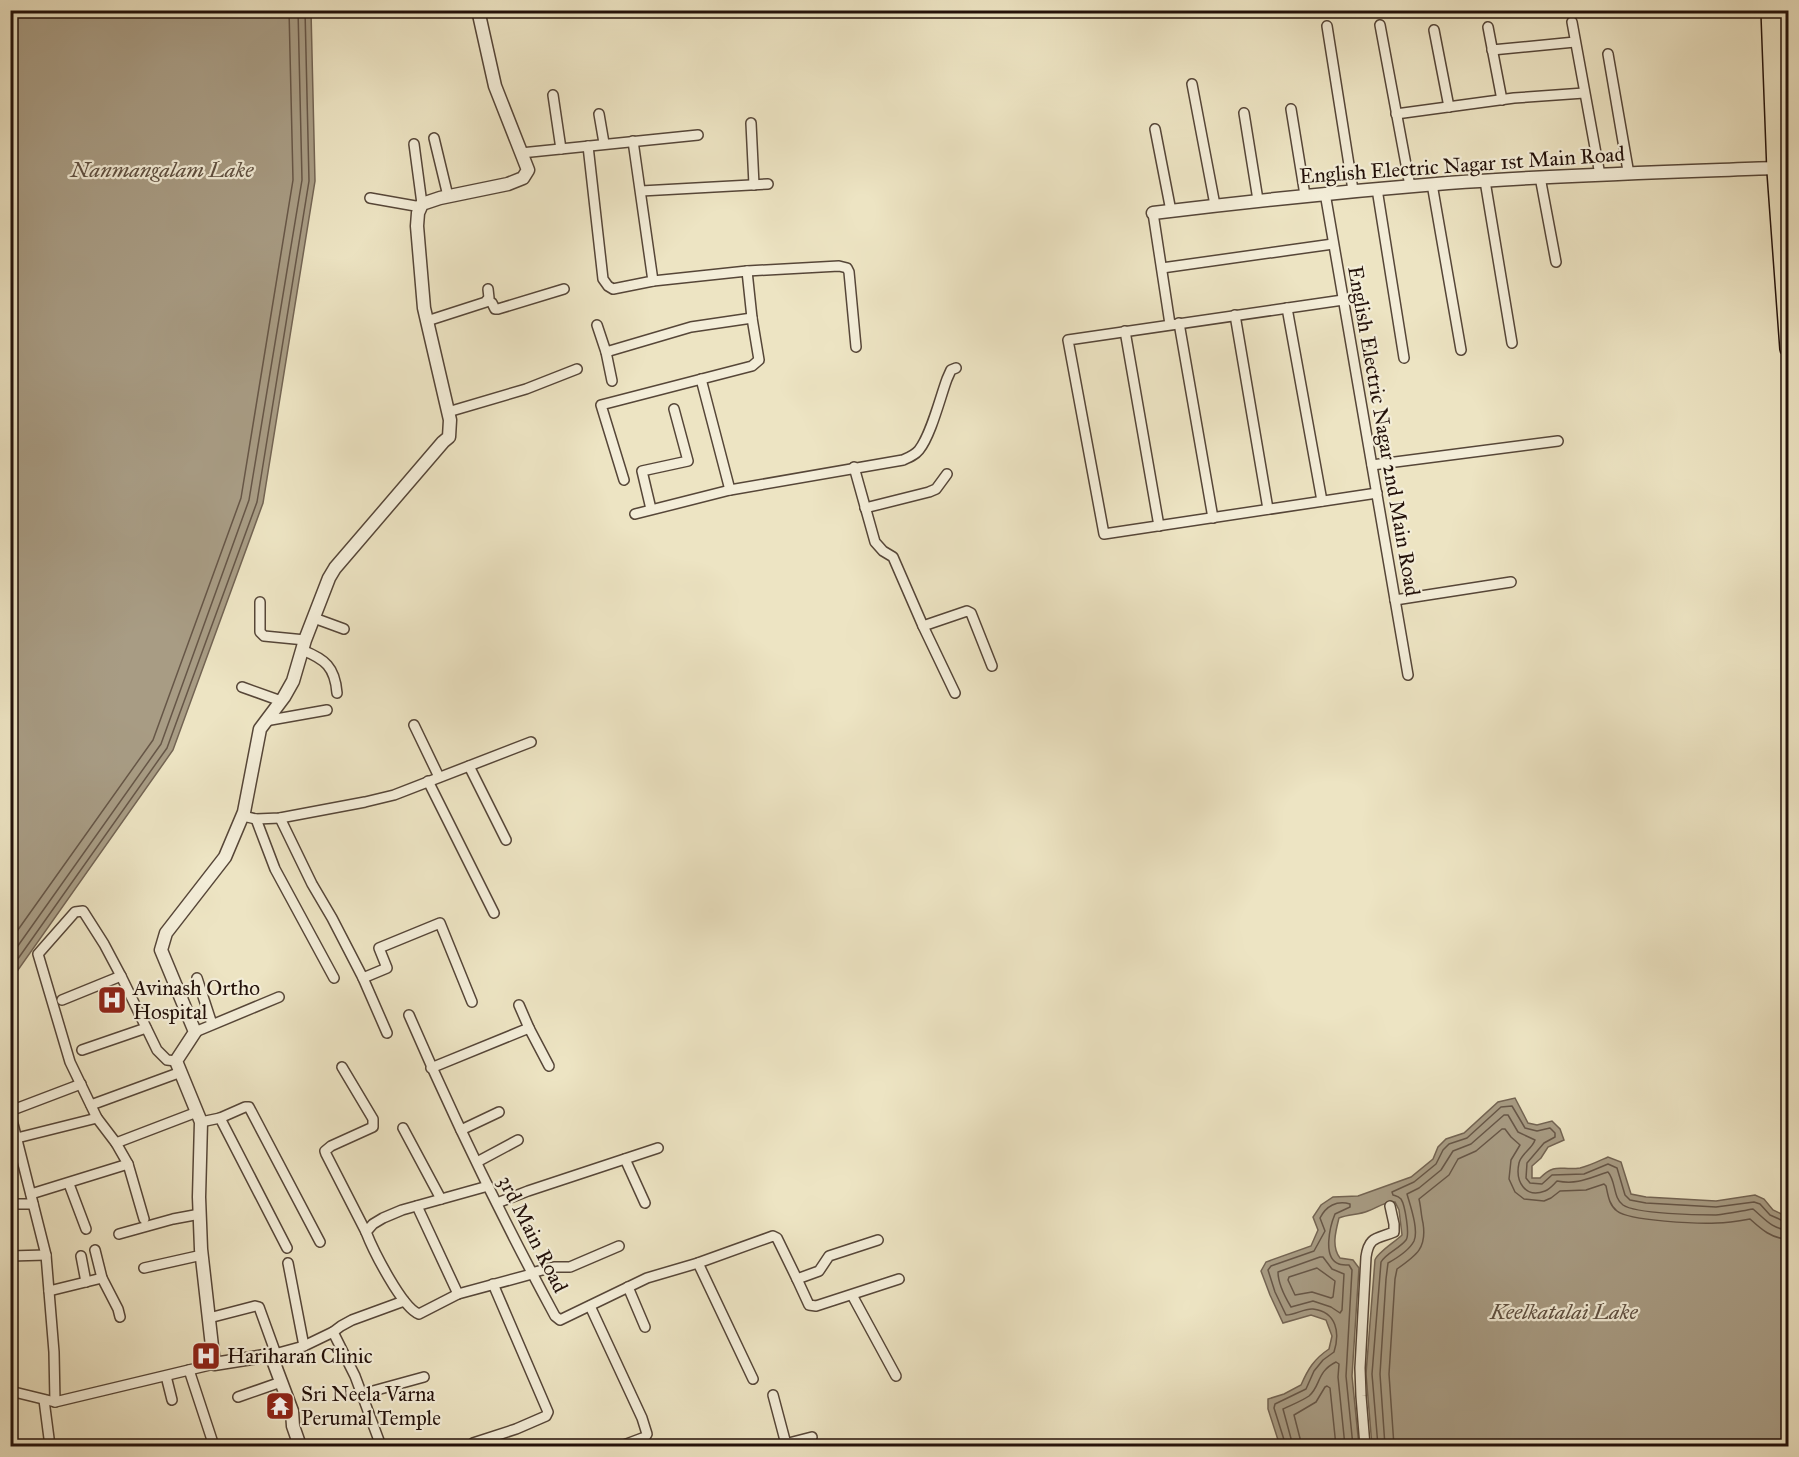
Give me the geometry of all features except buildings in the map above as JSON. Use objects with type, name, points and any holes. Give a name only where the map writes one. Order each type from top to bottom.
[{"type":"main road","points":[[1769,10],[1782,171]]},
{"type":"main road","points":[[1780,10],[1788,349]]},
{"type":"street","points":[[370,198],[422,206],[448,196],[508,184],[522,178],[528,170],[495,86],[478,10]]},
{"type":"street","points":[[1572,22],[1600,175]]},
{"type":"street","points":[[1380,25],[1410,186]]},
{"type":"street","points":[[1327,26],[1353,190]]},
{"type":"street","points":[[1488,27],[1502,100]]},
{"type":"street","points":[[1434,30],[1449,107]]},
{"type":"street","points":[[1492,50],[1575,42]]},
{"type":"street","points":[[1608,54],[1629,174],[1623,141],[1621,130],[1619,119],[1617,108],[1611,76],[1608,54]]},
{"type":"street","points":[[1192,84],[1215,206]]},
{"type":"street","points":[[1396,114],[1502,100],[1584,93]]},
{"type":"street","points":[[553,95],[561,148]]},
{"type":"street","points":[[1291,109],[1305,195]]},
{"type":"street","points":[[1244,113],[1258,200]]},
{"type":"street","points":[[598,114],[603,143]]},
{"type":"street","points":[[751,123],[754,184]]},
{"type":"street","points":[[1155,129],[1171,211]]},
{"type":"street","points":[[521,153],[698,135]]},
{"type":"street","points":[[434,138],[448,196]]},
{"type":"street","points":[[633,141],[653,281]]},
{"type":"street","points":[[195,1032],[161,950],[166,933],[225,857],[243,816],[260,729],[293,681],[329,578],[335,568],[449,437],[451,430],[424,308],[417,226],[418,213],[422,206],[414,144]]},
{"type":"street","points":[[588,146],[603,279],[608,286],[613,289],[653,281],[747,271],[839,266],[847,268],[849,272],[856,347]]},
{"type":"street","name":"English Electric Nagar 1st Main Road","points":[[1153,213],[1353,190],[1432,184],[1540,177],[1782,171]]},
{"type":"street","points":[[1540,177],[1556,262]]},
{"type":"street","points":[[1485,181],[1512,343]]},
{"type":"street","points":[[641,191],[768,184]]},
{"type":"street","points":[[1432,184],[1461,350]]},
{"type":"street","points":[[1377,189],[1404,358]]},
{"type":"street","name":"English Electric Nagar 2nd Main Road","points":[[1325,193],[1408,675]]},
{"type":"street","points":[[1153,213],[1213,518]]},
{"type":"street","points":[[1162,268],[1333,244]]},
{"type":"street","points":[[624,480],[601,405],[752,366],[759,360],[747,271]]},
{"type":"street","points":[[488,300],[495,309],[498,309],[564,289]]},
{"type":"street","points":[[488,290],[488,300]]},
{"type":"street","points":[[427,321],[488,300]]},
{"type":"street","points":[[1343,300],[1068,340],[1104,534],[1377,493]]},
{"type":"street","points":[[1287,308],[1322,501]]},
{"type":"street","points":[[1235,315],[1268,509]]},
{"type":"street","points":[[606,352],[691,327],[752,318]]},
{"type":"street","points":[[597,325],[612,381]]},
{"type":"street","points":[[1125,331],[1159,526]]},
{"type":"street","points":[[634,514],[730,489],[912,456],[920,449],[927,436],[947,379],[951,370],[956,368]]},
{"type":"street","points":[[448,412],[526,389],[577,369]]},
{"type":"street","points":[[701,379],[730,489]]},
{"type":"street","points":[[651,509],[642,471],[688,461],[674,409]]},
{"type":"street","points":[[1372,465],[1558,441]]},
{"type":"street","points":[[854,467],[878,547],[893,557],[955,693]]},
{"type":"street","points":[[866,508],[929,492],[936,489],[947,474]]},
{"type":"street","points":[[1395,600],[1511,582]]},
{"type":"street","points":[[260,602],[260,632],[264,636],[304,645],[328,665],[336,680],[337,693]]},
{"type":"street","points":[[923,626],[967,611],[971,613],[992,666]]},
{"type":"street","points":[[314,618],[344,629]]},
{"type":"street","points":[[242,687],[281,701]]},
{"type":"street","points":[[265,721],[327,710]]},
{"type":"street","points":[[414,725],[439,777]]},
{"type":"street","points":[[243,816],[256,819],[280,818],[394,795],[531,742]]},
{"type":"street","points":[[469,766],[506,840]]},
{"type":"street","points":[[428,782],[494,913]]},
{"type":"street","points":[[280,818],[312,884],[363,978],[387,1033]]},
{"type":"street","points":[[256,819],[275,869],[334,978]]},
{"type":"street","points":[[144,1219],[128,1164],[97,1118],[70,1062],[38,954],[75,912],[83,911],[104,944],[162,1058],[178,1066],[199,1117],[202,1255],[214,1364]]},
{"type":"street","points":[[363,978],[387,968],[379,948],[440,924],[472,1002]]},
{"type":"street","points":[[62,1000],[121,976]]},
{"type":"street","points":[[196,978],[212,1024]]},
{"type":"street","points":[[91,1105],[178,1066],[195,1032],[279,997]]},
{"type":"street","points":[[519,1005],[549,1066]]},
{"type":"street","name":"3rd Main Road","points":[[409,1015],[431,1068],[488,1186],[555,1316],[560,1320],[647,1278],[698,1263],[772,1236],[777,1238],[797,1279]]},
{"type":"street","points":[[82,1050],[146,1028]]},
{"type":"street","points":[[431,1068],[530,1028]]},
{"type":"street","points":[[342,1066],[373,1119],[373,1127],[331,1146],[325,1150],[326,1154],[378,1257],[413,1312],[419,1314],[458,1294],[554,1267],[570,1267],[618,1246]]},
{"type":"street","points":[[55,1402],[54,1352],[46,1254],[10,1111],[81,1084]]},
{"type":"street","points":[[116,1143],[199,1117],[220,1118],[245,1107],[250,1109],[320,1242]]},
{"type":"street","points":[[461,1130],[499,1112]]},
{"type":"street","points":[[17,1138],[97,1118]]},
{"type":"street","points":[[220,1118],[287,1248]]},
{"type":"street","points":[[403,1128],[441,1199]]},
{"type":"street","points":[[477,1162],[518,1140]]},
{"type":"street","points":[[497,1203],[658,1148]]},
{"type":"street","points":[[625,1159],[645,1203]]},
{"type":"street","points":[[31,1194],[128,1164]]},
{"type":"street","points":[[69,1184],[86,1229]]},
{"type":"street","points":[[366,1232],[373,1224],[402,1210],[488,1186]]},
{"type":"street","points":[[10,1204],[33,1204]]},
{"type":"street","points":[[417,1206],[458,1294]]},
{"type":"street","points":[[1365,1446],[1360,1368],[1366,1257],[1370,1241],[1394,1232],[1390,1206]]},
{"type":"street","points":[[119,1234],[173,1219],[200,1215]]},
{"type":"street","points":[[878,1240],[829,1257],[819,1271],[797,1279],[808,1305],[816,1306],[899,1279]]},
{"type":"street","points":[[95,1250],[102,1278],[120,1317]]},
{"type":"street","points":[[10,1256],[46,1254]]},
{"type":"street","points":[[144,1268],[202,1255]]},
{"type":"street","points":[[81,1256],[86,1282]]},
{"type":"street","points":[[288,1263],[304,1346]]},
{"type":"street","points":[[698,1263],[753,1379]]},
{"type":"street","points":[[49,1291],[102,1278]]},
{"type":"street","points":[[473,1443],[516,1429],[546,1416],[548,1412],[493,1284]]},
{"type":"street","points":[[628,1287],[645,1327]]},
{"type":"street","points":[[852,1295],[896,1376]]},
{"type":"street","points":[[10,1391],[55,1402],[214,1364],[274,1355],[304,1346],[352,1320],[404,1301]]},
{"type":"street","points":[[209,1318],[255,1306],[259,1307],[292,1411],[293,1426],[300,1446]]},
{"type":"street","points":[[590,1306],[642,1418],[646,1434],[645,1437],[621,1446]]},
{"type":"street","points":[[333,1332],[355,1376],[381,1446]]},
{"type":"street","points":[[189,1370],[214,1446]]},
{"type":"street","points":[[166,1376],[172,1400]]},
{"type":"street","points":[[362,1394],[424,1377]]},
{"type":"street","points":[[238,1397],[281,1382]]},
{"type":"street","points":[[773,1395],[787,1445],[812,1437]]},
{"type":"street","points":[[45,1400],[50,1446]]},
{"type":"water","name":"Nanmangalam Lake","points":[[11,10],[311,11],[315,181],[263,503],[173,750],[11,980]]},
{"type":"water","name":"Keelkatalai Lake","points":[[1515,1098],[1528,1123],[1537,1125],[1552,1121],[1560,1129],[1564,1140],[1548,1147],[1532,1166],[1532,1178],[1540,1178],[1550,1170],[1559,1168],[1583,1167],[1608,1157],[1621,1162],[1631,1194],[1716,1201],[1755,1195],[1764,1199],[1773,1210],[1786,1216],[1788,1220],[1788,1446],[1372,1446],[1366,1374],[1375,1260],[1383,1250],[1402,1235],[1399,1210],[1395,1202],[1391,1202],[1365,1212],[1339,1218],[1336,1233],[1337,1254],[1340,1258],[1353,1260],[1359,1268],[1352,1376],[1359,1446],[1280,1446],[1268,1409],[1268,1399],[1301,1385],[1312,1365],[1329,1349],[1332,1336],[1326,1320],[1311,1315],[1283,1323],[1261,1271],[1266,1262],[1311,1246],[1318,1230],[1313,1217],[1321,1205],[1333,1197],[1358,1196],[1411,1177],[1433,1159],[1438,1147],[1446,1139],[1464,1133],[1498,1102]]},
{"type":"place","name":"Avinash Ortho Hospital","points":[[112,1000]]},
{"type":"place","name":"Hariharan Clinic","points":[[206,1356]]},
{"type":"place","name":"Sri Neela Varna Perumal Temple","points":[[280,1406]]}]
